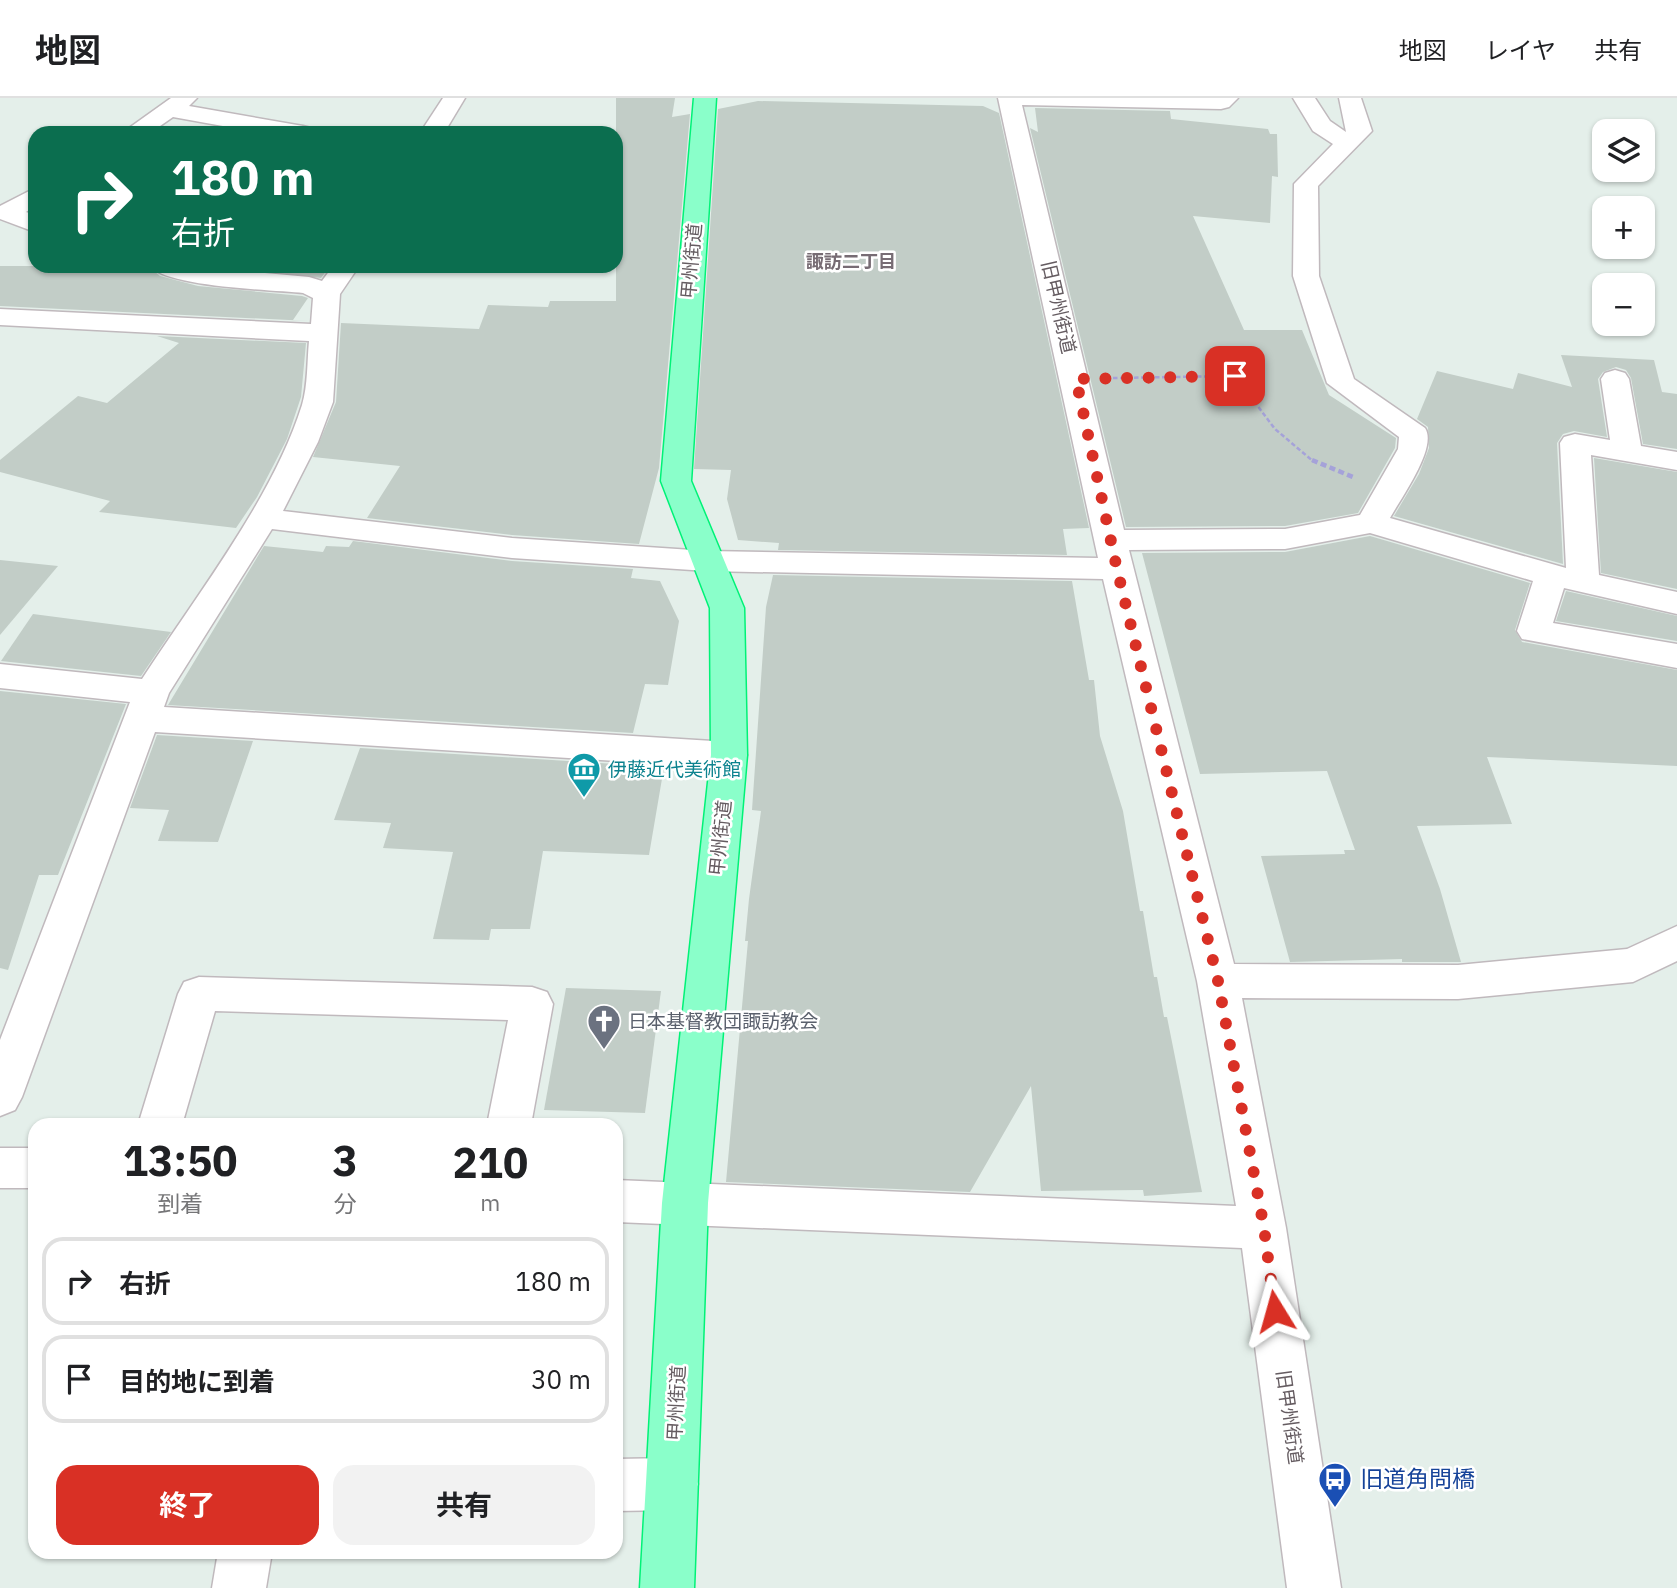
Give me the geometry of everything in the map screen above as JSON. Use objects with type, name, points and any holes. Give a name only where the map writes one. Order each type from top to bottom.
[{"type":"highway","name":"甲州街道","points":[[667,1588],[685,1203],[729,755],[727,608],[676,481],[705,98]]},
{"type":"street","points":[[436,126],[454,98]]},
{"type":"street","points":[[1010,98],[1221,102],[1227,98]]},
{"type":"street","name":"旧甲州街道","points":[[1010,98],[1115,554],[1218,981],[1264,1228],[1314,1588]]},
{"type":"street","points":[[1304,98],[1321,126],[1346,142]]},
{"type":"street","points":[[1350,98],[1360,131],[1306,184],[1306,276],[1340,383],[1414,434],[1413,449],[1376,514]]},
{"type":"street","points":[[145,126],[178,104],[273,126]]},
{"type":"street","points":[[11,217],[28,201]]},
{"type":"street","points":[[185,273],[309,285],[327,294]]},
{"type":"street","points":[[0,1097],[14,1021],[146,705],[263,518],[303,442],[318,402],[327,294],[341,273]]},
{"type":"street","points":[[0,317],[325,333]]},
{"type":"street","points":[[1615,379],[1627,451]]},
{"type":"street","points":[[1677,461],[1575,443],[1567,578],[1534,631],[1677,656]]},
{"type":"street","points":[[263,518],[512,548],[707,561],[1115,554],[1285,539],[1376,514],[1567,578],[1677,603]]},
{"type":"street","points":[[0,676],[146,705],[729,755]]},
{"type":"street","points":[[1218,981],[1458,982],[1633,965],[1677,942]]},
{"type":"street","points":[[162,1118],[199,994],[532,1004],[510,1118]]},
{"type":"street","points":[[0,1168],[28,1168]]},
{"type":"street","points":[[623,1201],[1264,1228]]},
{"type":"street","points":[[623,1485],[672,1484]]},
{"type":"street","points":[[239,1588],[244,1559]]},
{"type":"path","points":[[1076,379],[1235,376],[1275,429],[1316,463],[1361,483],[1376,514]]},
{"type":"building","points":[[616,98],[675,98],[672,117],[690,114],[659,468],[639,544],[512,535],[367,518],[400,466],[313,457],[336,402],[341,323],[479,329],[488,305],[548,307],[550,301],[616,301],[616,273],[623,273],[623,126],[616,126]]},
{"type":"building","points":[[758,101],[983,106],[999,113],[1089,528],[1063,529],[1067,555],[778,550],[779,543],[738,540],[727,499],[731,470],[694,469],[718,109]]},
{"type":"building","points":[[1035,108],[1170,111],[1171,119],[1268,129],[1270,134],[1277,134],[1278,177],[1272,176],[1270,223],[1193,216],[1244,330],[1302,330],[1329,395],[1396,438],[1395,448],[1358,513],[1285,526],[1126,527],[1030,128],[1038,132]]},
{"type":"building","points":[[0,266],[28,266],[28,273],[156,273],[198,286],[302,296],[308,298],[293,320],[309,321],[0,306]]},
{"type":"building","points":[[278,273],[325,273],[321,278]]},
{"type":"building","points":[[157,336],[306,343],[301,397],[287,439],[257,497],[236,528],[99,512],[110,501],[0,472],[0,460],[78,396],[107,403],[179,343]]},
{"type":"building","points":[[1561,355],[1654,360],[1662,392],[1677,394],[1677,449],[1643,444],[1631,378],[1626,370],[1616,367],[1603,372],[1598,379],[1607,437],[1574,431],[1563,434],[1557,443],[1563,564],[1394,516],[1419,474],[1429,448],[1428,427],[1417,419],[1437,371],[1513,389],[1518,373],[1572,387]]},
{"type":"building","points":[[1594,458],[1677,472],[1677,589],[1601,573]]},
{"type":"building","points":[[1370,536],[1530,583],[1515,630],[1522,642],[1677,670],[1677,766],[1487,757],[1512,824],[1417,826],[1440,889],[1461,962],[1402,962],[1402,959],[1290,962],[1261,856],[1345,854],[1344,850],[1355,850],[1327,771],[1200,774],[1142,553],[1285,552]]},
{"type":"building","points":[[353,541],[512,561],[633,569],[631,578],[660,581],[679,621],[668,685],[645,684],[633,733],[168,705],[264,546],[323,552],[326,546],[349,547]]},
{"type":"building","points":[[0,560],[58,566],[0,635]]},
{"type":"building","points":[[773,575],[1072,581],[1089,680],[1094,680],[1100,736],[1123,811],[1140,911],[1143,911],[1164,1017],[1167,1017],[1202,1192],[1144,1196],[1143,1190],[1041,1191],[1031,1086],[970,1192],[726,1182],[748,941],[745,941],[761,811],[752,810],[766,607]]},
{"type":"building","points":[[1566,591],[1677,616],[1677,641],[1556,621]]},
{"type":"building","points":[[33,614],[171,632],[141,676],[1,661]]},
{"type":"building","points":[[0,691],[126,704],[58,875],[39,875],[8,970],[0,968]]},
{"type":"building","points":[[157,735],[253,741],[218,842],[158,841],[169,810],[130,808]]},
{"type":"building","points":[[360,748],[664,767],[649,855],[543,851],[530,929],[491,929],[489,940],[433,939],[453,852],[383,848],[391,823],[334,820]]},
{"type":"building","name":"日本基督教団諏訪教会","points":[[566,988],[661,991],[645,1113],[544,1110]]},
{"type":"place","name":"伊藤近代美術館","points":[[584,799]]},
{"type":"place","name":"日本基督教団諏訪教会","points":[[604,1051]]},
{"type":"place","name":"旧道角問橋","points":[[1335,1509]]},
{"type":"district","name":"諏訪二丁目","points":[[851,262]]},
{"type":"route","points":[[1235,376],[1076,379],[1117,569],[1218,981],[1264,1228],[1275,1311]]}]
